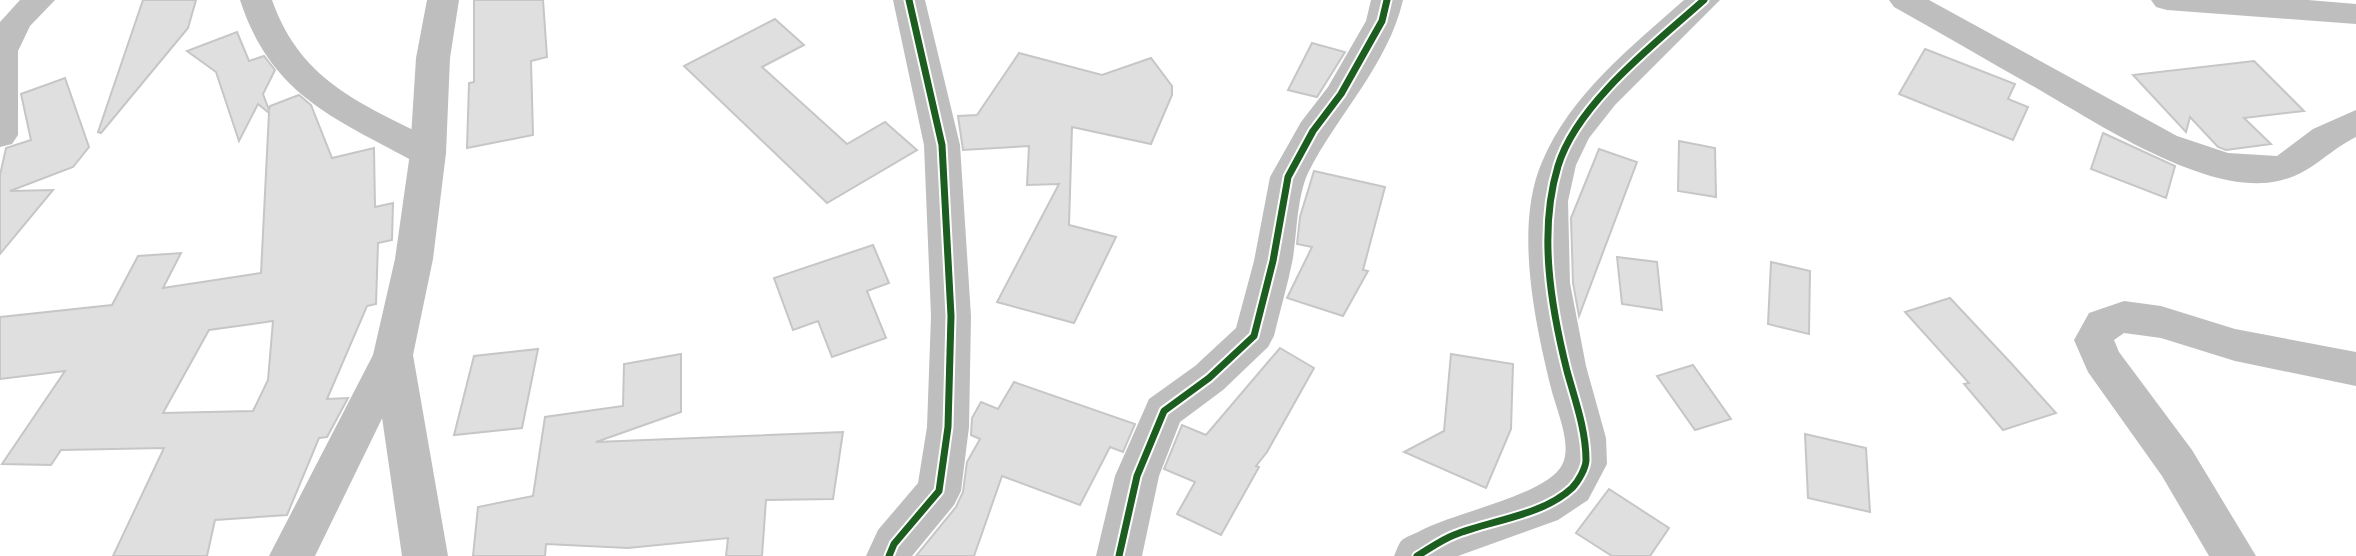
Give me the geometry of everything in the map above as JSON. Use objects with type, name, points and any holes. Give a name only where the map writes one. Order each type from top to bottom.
[{"type":"main road","points":[[0,135],[1,51],[17,20],[39,0]]},
{"type":"main road","points":[[256,0],[261,21],[273,45],[291,68],[326,99],[428,153]]},
{"type":"main road","points":[[292,556],[393,355],[414,259],[428,153],[433,58],[443,0]]},
{"type":"main road","points":[[889,556],[894,544],[939,491],[948,428],[951,316],[942,145],[909,0]]},
{"type":"main road","points":[[1119,556],[1137,476],[1164,411],[1209,378],[1254,336],[1273,261],[1288,177],[1313,131],[1341,94],[1382,21],[1387,0]]},
{"type":"main road","points":[[1417,556],[1452,536],[1542,506],[1573,487],[1586,464],[1585,438],[1549,274],[1551,189],[1573,135],[1632,65],[1704,0]]},
{"type":"main road","points":[[1905,0],[2165,145],[2211,160],[2246,169],[2273,169],[2294,163],[2322,140],[2356,122]]},
{"type":"main road","points":[[2167,0],[2356,14]]},
{"type":"main road","points":[[2233,556],[2177,463],[2102,360],[2094,340],[2103,324],[2124,317],[2161,323],[2235,345],[2356,369]]},
{"type":"main road","points":[[393,355],[425,556]]},
{"type":"building","points":[[143,0],[196,0],[188,28],[101,133],[98,132]]},
{"type":"building","points":[[474,0],[543,0],[547,57],[531,61],[533,135],[467,148],[469,83],[474,82]]},
{"type":"building","points":[[775,19],[804,45],[762,67],[847,144],[885,122],[917,150],[827,203],[684,66]]},
{"type":"building","points":[[237,32],[249,61],[264,56],[275,70],[263,94],[269,110],[270,106],[299,95],[311,105],[332,158],[374,148],[375,207],[393,203],[392,240],[378,243],[376,304],[367,306],[327,399],[348,398],[327,437],[319,438],[287,515],[215,520],[207,556],[113,556],[164,448],[61,450],[51,465],[2,464],[65,371],[0,379],[0,317],[112,305],[138,256],[181,253],[163,288],[261,273],[269,113],[258,104],[239,141],[216,72],[187,51]],"holes":[[[273,321],[268,380],[253,411],[163,413],[209,330]]]},
{"type":"building","points":[[1312,43],[1345,52],[1317,97],[1288,90]]},
{"type":"building","points":[[1925,49],[2015,84],[2008,99],[2028,107],[2013,140],[1899,94]]},
{"type":"building","points":[[1019,53],[1102,75],[1151,58],[1172,86],[1172,95],[1151,144],[1072,127],[1069,225],[1116,237],[1074,323],[997,302],[1059,184],[1027,185],[1029,146],[963,150],[958,116],[977,115]]},
{"type":"building","points":[[2254,61],[2304,111],[2244,118],[2271,144],[2226,150],[2218,147],[2190,117],[2186,132],[2133,75]]},
{"type":"building","points":[[65,78],[89,147],[73,167],[10,191],[53,190],[0,254],[0,175],[6,148],[31,140],[21,94]]},
{"type":"building","points":[[2103,133],[2175,166],[2166,198],[2091,169]]},
{"type":"building","points":[[1679,141],[1715,148],[1716,197],[1678,191]]},
{"type":"building","points":[[1599,149],[1637,162],[1579,316],[1573,283],[1571,218]]},
{"type":"building","points":[[1314,171],[1385,187],[1363,270],[1368,271],[1343,316],[1287,298],[1312,247],[1297,244],[1300,217]]},
{"type":"building","points":[[873,245],[889,283],[867,291],[886,338],[832,357],[818,321],[793,330],[774,278]]},
{"type":"building","points":[[1617,257],[1657,262],[1662,310],[1622,304]]},
{"type":"building","points":[[1771,262],[1810,271],[1809,334],[1768,324]]},
{"type":"building","points":[[1950,298],[2056,413],[2003,430],[1964,384],[1969,383],[1905,312]]},
{"type":"building","points":[[1280,348],[1314,368],[1267,452],[1256,466],[1259,467],[1221,535],[1177,514],[1195,482],[1164,469],[1182,425],[1206,435]]},
{"type":"building","points":[[538,349],[522,428],[454,435],[474,356]]},
{"type":"building","points":[[681,354],[681,412],[596,442],[843,432],[833,499],[766,500],[762,556],[726,556],[728,538],[628,548],[546,544],[545,556],[473,556],[478,507],[533,496],[545,417],[623,406],[624,364]]},
{"type":"building","points":[[1451,354],[1513,364],[1511,429],[1486,488],[1404,452],[1444,431]]},
{"type":"building","points":[[1693,365],[1731,419],[1695,430],[1657,376]]},
{"type":"building","points":[[1014,382],[1135,424],[1123,452],[1110,447],[1080,505],[1002,476],[974,556],[916,556],[956,507],[963,492],[967,462],[980,439],[971,435],[972,418],[981,402],[998,409]]},
{"type":"building","points":[[1805,434],[1866,448],[1870,512],[1808,498]]},
{"type":"building","points":[[1609,489],[1669,528],[1650,556],[1612,556],[1576,533]]},
{"type":"cycle path","points":[[889,556],[894,544],[939,491],[948,427],[951,316],[942,145],[909,0]]},
{"type":"cycle path","points":[[1119,556],[1137,476],[1164,411],[1209,378],[1254,336],[1273,261],[1288,177],[1313,131],[1341,94],[1382,21],[1387,0]]},
{"type":"cycle path","points":[[1417,556],[1452,536],[1542,506],[1573,487],[1586,464],[1585,438],[1557,326],[1551,283],[1548,241],[1550,201],[1558,165],[1574,133],[1603,96],[1704,0]]}]
